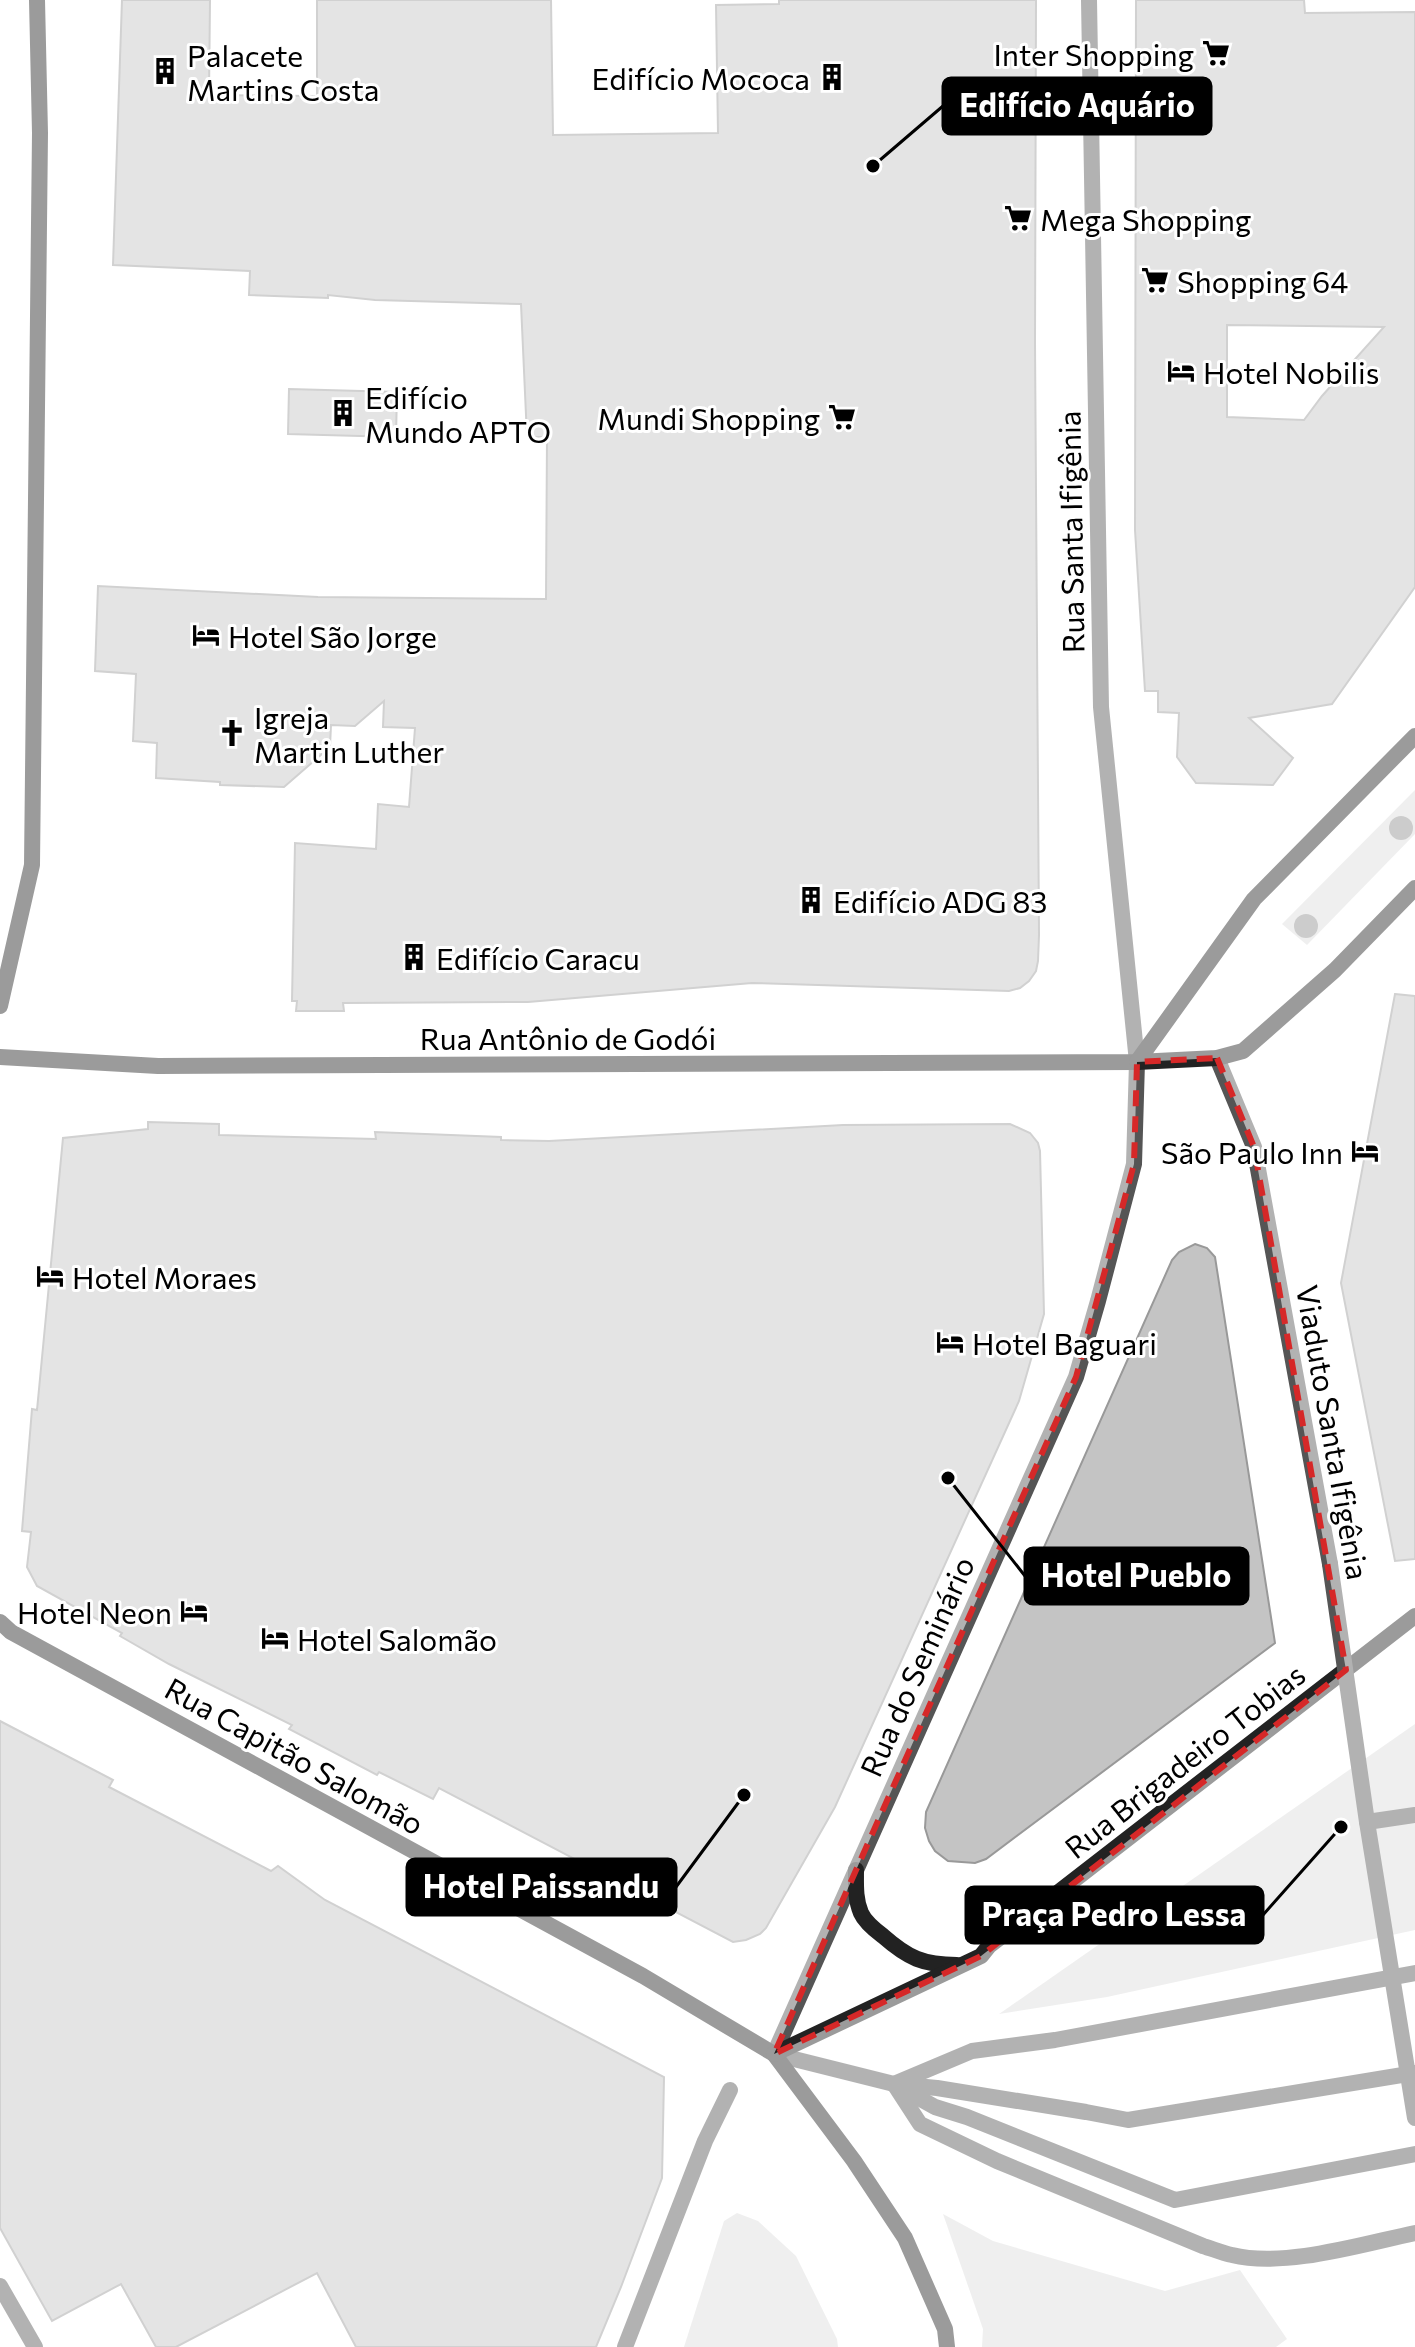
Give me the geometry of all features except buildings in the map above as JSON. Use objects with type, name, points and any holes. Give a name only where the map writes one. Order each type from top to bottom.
[{"type":"main road","points":[[0,1006],[32,865],[40,133],[37,0]]},
{"type":"main road","points":[[1137,1062],[1254,899],[1415,736]]},
{"type":"main road","points":[[1217,1058],[1243,1051],[1335,970],[1415,888]]},
{"type":"main road","name":"Rua Antônio de Godói","points":[[0,1057],[158,1066],[1137,1062],[1217,1058]]},
{"type":"main road","name":"Rua Brigadeiro Tobias","points":[[774,2054],[981,1956],[989,1946],[1415,1616]]},
{"type":"main road","name":"Rua Capitão Salomão","points":[[0,1622],[11,1632],[643,1976],[774,2054]]},
{"type":"main road","points":[[856,1870],[856,1895],[862,1916],[875,1930],[916,1960],[962,1965]]},
{"type":"main road","points":[[774,2054],[854,2161],[905,2238],[945,2329],[947,2347]]},
{"type":"street","name":"Rua Santa Ifigênia","points":[[1089,0],[1101,707],[1137,1062]]},
{"type":"street","name":"Viaduto Santa Ifigênia","points":[[1217,1058],[1254,1147],[1330,1564],[1367,1822],[1415,2118]]},
{"type":"street","name":"Rua do Seminário","points":[[774,2054],[1076,1377],[1134,1164],[1137,1062]]},
{"type":"street","points":[[1367,1822],[1415,1815]]},
{"type":"street","points":[[894,2084],[972,2051],[1055,2040],[1415,1973]]},
{"type":"street","points":[[774,2054],[894,2084],[950,2090],[1128,2120],[1415,2073]]},
{"type":"street","points":[[894,2084],[935,2107],[1175,2200],[1415,2154]]},
{"type":"street","points":[[894,2084],[920,2124],[997,2161],[1234,2256],[1268,2258],[1312,2255],[1415,2233]]},
{"type":"street","points":[[625,2347],[705,2141],[730,2090]]},
{"type":"street","points":[[0,2286],[35,2347]]},
{"type":"highlighted area","points":[[1217,1058],[1254,1147],[1346,1670],[981,1956],[774,2054],[1076,1377],[1134,1164],[1137,1062]]},
{"type":"shaded area","points":[[1415,790],[1415,834],[1307,945],[1282,924]]},
{"type":"shaded area","points":[[1415,1724],[1415,1930],[1107,1997],[999,2014]]},
{"type":"shaded area","points":[[737,2213],[758,2221],[796,2256],[837,2339],[838,2347],[684,2347],[724,2221]]},
{"type":"shaded area","points":[[943,2214],[993,2241],[1165,2291],[1240,2270],[1287,2339],[1276,2347],[982,2347],[983,2329]]},
{"type":"place","name":"Inter Shopping","points":[[1216,53]]},
{"type":"place","name":"Palacete Martins Costa","points":[[165,71]]},
{"type":"place","name":"Edifício Mococa","points":[[832,77]]},
{"type":"place","name":"Edifício Aquário","points":[[873,166]]},
{"type":"place","name":"Mega Shopping","points":[[1018,218]]},
{"type":"place","name":"Shopping 64","points":[[1155,280]]},
{"type":"place","name":"Hotel Nobilis","points":[[1181,371]]},
{"type":"place","name":"Edifício Mundo APTO","points":[[343,413]]},
{"type":"place","name":"Mundi Shopping","points":[[842,417]]},
{"type":"place","name":"Hotel São Jorge","points":[[206,635]]},
{"type":"place","name":"Igreja Martin Luther","points":[[232,733]]},
{"type":"place","name":"Edifício ADG 83","points":[[811,900]]},
{"type":"place","name":"Edifício Caracu","points":[[414,957]]},
{"type":"place","name":"São Paulo Inn","points":[[1365,1151]]},
{"type":"place","name":"Hotel Moraes","points":[[50,1276]]},
{"type":"place","name":"Hotel Baguari","points":[[950,1342]]},
{"type":"place","name":"Hotel Pueblo","points":[[948,1478]]},
{"type":"place","name":"Hotel Neon","points":[[194,1611]]},
{"type":"place","name":"Hotel Salomão","points":[[275,1638]]},
{"type":"place","name":"Hotel Paissandu","points":[[744,1795]]},
{"type":"place","name":"Praça Pedro Lessa","points":[[1341,1827]]}]
